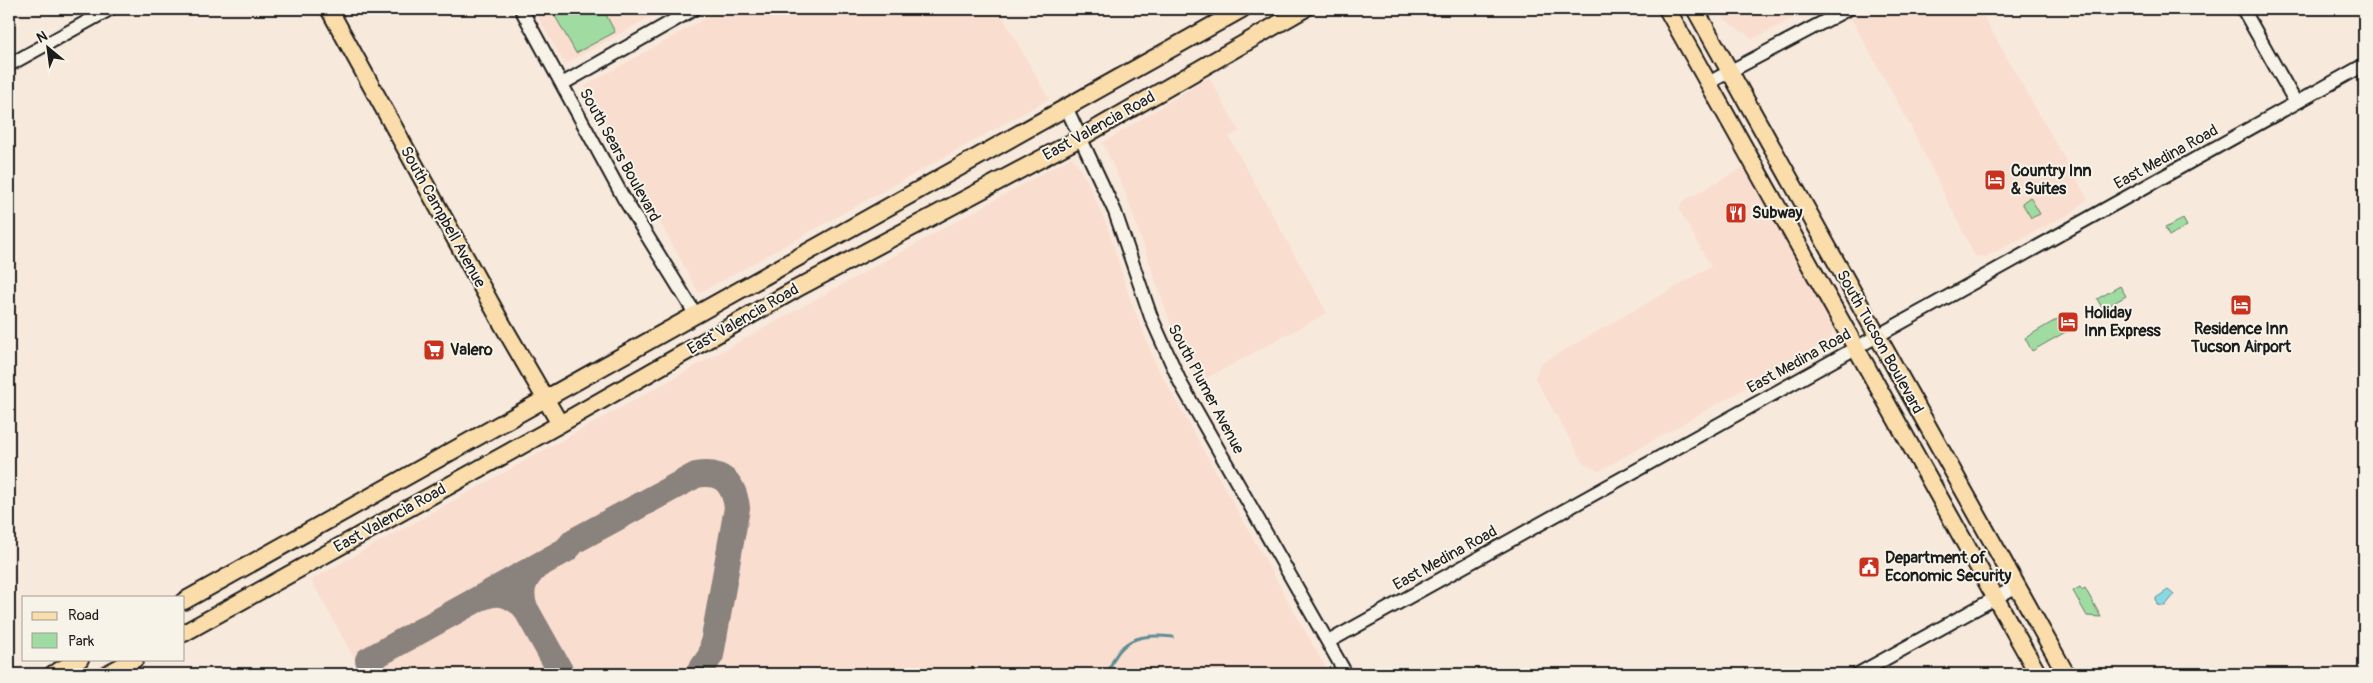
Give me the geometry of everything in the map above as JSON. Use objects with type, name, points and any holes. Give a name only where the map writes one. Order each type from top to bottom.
[{"type":"main road","name":"South Campbell Avenue","points":[[328,9],[560,424]]},
{"type":"main road","name":"East Valencia Road","points":[[185,600],[1242,9]]},
{"type":"main road","name":"East Valencia Road","points":[[185,632],[560,424],[796,289],[1080,138],[1304,9]]},
{"type":"main road","name":"South Tucson Boulevard","points":[[1667,9],[2038,674]]},
{"type":"main road","name":"South Tucson Boulevard","points":[[1695,9],[2066,674]]},
{"type":"main road","points":[[296,539],[310,563]]},
{"type":"main road","points":[[53,674],[78,660]]},
{"type":"main road","points":[[107,674],[133,660]]},
{"type":"street","points":[[9,65],[110,9]]},
{"type":"street","name":"South Sears Boulevard","points":[[521,9],[623,198],[696,315]]},
{"type":"street","points":[[562,84],[694,9]]},
{"type":"street","points":[[1708,83],[1848,9]]},
{"type":"street","points":[[2243,9],[2296,103]]},
{"type":"street","name":"East Medina Road","points":[[1328,642],[2364,65]]},
{"type":"street","name":"South Plumer Avenue","points":[[1066,107],[1115,212],[1151,318],[1181,384],[1346,674]]},
{"type":"street","points":[[1858,674],[2017,586]]},
{"type":"shaded area","points":[[533,9],[664,9],[565,64]]},
{"type":"shaded area","points":[[722,9],[998,9],[1049,99],[699,293],[585,86]]},
{"type":"shaded area","points":[[1719,9],[1810,9],[1753,39],[1724,19]]},
{"type":"shaded area","points":[[1846,9],[1979,9],[2087,198],[2073,212],[1985,257],[1975,256],[1908,121]]},
{"type":"shaded area","points":[[1209,77],[1239,131],[1229,137],[1327,313],[1198,383],[1174,333],[1125,192],[1103,143]]},
{"type":"shaded area","points":[[1072,157],[1087,181],[1107,226],[1129,296],[1156,365],[1329,674],[363,674],[311,580]]},
{"type":"shaded area","points":[[1744,167],[1834,327],[1830,340],[1599,471],[1584,464],[1535,378],[1540,364],[1711,267],[1679,209],[1682,202]]},
{"type":"green space","points":[[551,9],[612,9],[605,13],[615,32],[576,53]]},
{"type":"green space","points":[[2030,197],[2040,214],[2031,218],[2022,203]]},
{"type":"green space","points":[[2183,219],[2187,226],[2169,236],[2165,228]]},
{"type":"green space","points":[[2120,286],[2126,296],[2103,309],[2097,299]]},
{"type":"green space","points":[[2061,317],[2069,330],[2032,351],[2025,338]]},
{"type":"green space","points":[[2080,587],[2082,590],[2085,588],[2101,617],[2087,616],[2073,591]]},
{"type":"water","points":[[2168,590],[2174,595],[2165,606],[2157,605],[2156,598]]},
{"type":"waterway","points":[[1108,674],[1112,662],[1118,653],[1132,641],[1150,636],[1173,637]]},
{"type":"taxiway","points":[[368,660],[566,550],[574,541],[696,475],[705,474],[720,477],[730,485],[737,508],[711,655],[698,674]]},
{"type":"taxiway","points":[[483,597],[495,594],[505,595],[524,606],[522,595],[524,586],[535,568]]},
{"type":"taxiway","points":[[524,606],[562,674]]},
{"type":"place","name":"Country Inn & Suites","points":[[1995,180]]},
{"type":"place","name":"Subway","points":[[1736,213]]},
{"type":"place","name":"Residence Inn Tucson Airport","points":[[2241,305]]},
{"type":"place","name":"Holiday Inn Express","points":[[2068,322]]},
{"type":"place","name":"Valero","points":[[434,350]]},
{"type":"place","name":"Department of Economic Security","points":[[1869,567]]}]
